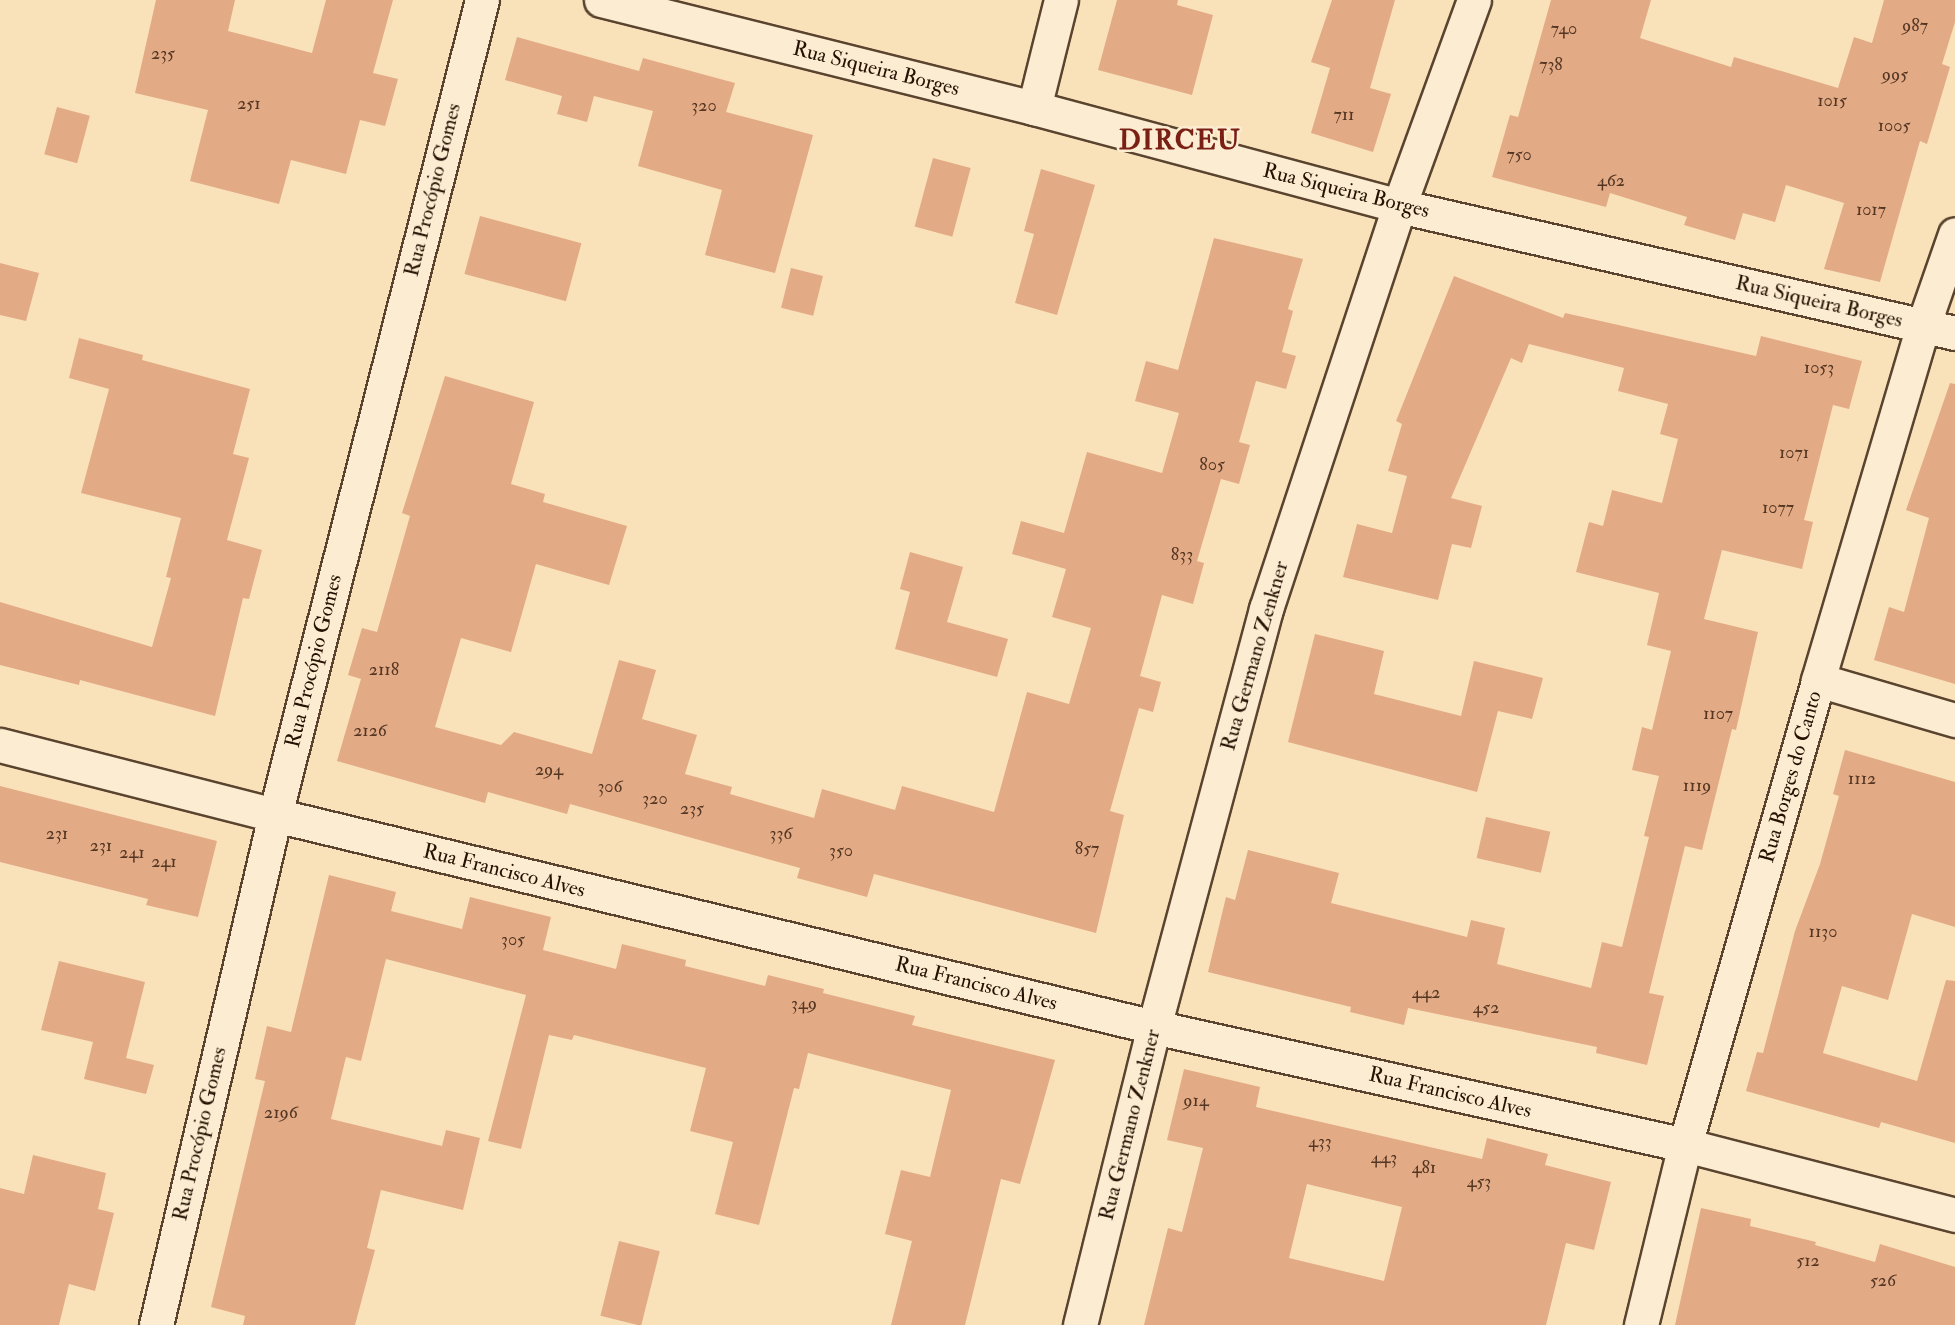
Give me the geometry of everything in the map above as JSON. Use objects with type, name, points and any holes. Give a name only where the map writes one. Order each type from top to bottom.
[{"type":"street","name":"Rua Procópio Gomes","points":[[156,1325],[275,815],[482,0]]},
{"type":"street","name":"Rua Siqueira Borges","points":[[601,0],[1034,108],[1399,206],[1955,333]]},
{"type":"street","points":[[1034,108],[1061,0]]},
{"type":"street","name":"Rua Germano Zenkner","points":[[1080,1325],[1154,1027],[1266,609],[1399,206],[1474,0]]},
{"type":"street","name":"Rua Borges do Canto","points":[[1641,1325],[1685,1145],[1818,680],[1923,326],[1955,234]]},
{"type":"street","points":[[1818,680],[1955,720]]},
{"type":"street","name":"Rua Francisco Alves","points":[[0,745],[275,815],[1154,1027],[1685,1145],[1955,1215]]},
{"type":"building","points":[[156,0],[235,0],[228,31],[312,53],[326,0],[393,0],[373,73],[398,79],[385,126],[360,120],[346,174],[291,160],[279,204],[190,181],[208,110],[135,93]]},
{"type":"building","points":[[1117,0],[1178,0],[1177,5],[1213,15],[1192,95],[1098,70]]},
{"type":"building","points":[[1332,0],[1395,0],[1370,88],[1391,94],[1373,152],[1311,133],[1330,68],[1311,62]]},
{"type":"building","points":[[1551,0],[1651,0],[1640,38],[1731,67],[1734,57],[1838,88],[1854,37],[1872,43],[1884,0],[1955,0],[1955,22],[1942,64],[1950,67],[1927,144],[1920,141],[1880,282],[1824,269],[1844,203],[1786,185],[1775,222],[1743,213],[1735,240],[1684,225],[1687,217],[1610,193],[1606,207],[1492,177],[1510,115],[1518,117]]},
{"type":"building","points":[[517,37],[639,71],[643,58],[735,83],[726,112],[813,135],[775,273],[705,255],[722,190],[638,166],[653,111],[594,96],[587,122],[557,114],[562,96],[505,80]]},
{"type":"building","points":[[57,107],[90,116],[77,163],[44,154]]},
{"type":"building","points":[[933,158],[971,168],[952,237],[915,227]]},
{"type":"building","points":[[1041,169],[1095,185],[1057,315],[1015,303],[1034,234],[1024,231]]},
{"type":"building","points":[[480,216],[581,243],[566,301],[464,274]]},
{"type":"building","points":[[1214,238],[1303,259],[1288,309],[1293,311],[1282,352],[1296,356],[1286,389],[1256,381],[1239,442],[1250,445],[1239,484],[1221,479],[1197,561],[1204,563],[1193,604],[1162,595],[1140,676],[1161,682],[1153,712],[1139,708],[1110,811],[1124,815],[1096,933],[874,874],[867,897],[797,878],[800,868],[570,804],[567,814],[488,792],[485,803],[337,761],[361,679],[348,675],[362,628],[377,632],[410,516],[402,513],[445,376],[534,402],[511,484],[545,494],[543,502],[627,526],[609,585],[536,564],[511,652],[461,638],[435,727],[501,745],[514,732],[592,754],[619,660],[656,670],[642,719],[697,735],[685,774],[732,787],[730,794],[814,818],[822,789],[895,810],[902,786],[994,812],[1027,692],[1069,704],[1091,628],[1052,617],[1066,569],[1012,554],[1021,521],[1064,533],[1087,452],[1162,473],[1179,413],[1135,401],[1146,361],[1178,370]]},
{"type":"building","points":[[0,263],[39,273],[26,321],[0,315]]},
{"type":"building","points":[[791,268],[823,276],[813,316],[781,308]]},
{"type":"building","points":[[1454,276],[1563,318],[1565,313],[1756,356],[1761,336],[1862,361],[1849,409],[1833,405],[1804,520],[1813,522],[1802,569],[1722,550],[1704,619],[1758,632],[1736,730],[1732,729],[1702,850],[1685,846],[1649,993],[1664,996],[1647,1065],[1596,1053],[1597,1047],[1408,1008],[1404,1025],[1350,1012],[1351,1007],[1208,972],[1226,897],[1235,900],[1248,850],[1339,873],[1331,903],[1467,937],[1471,920],[1505,928],[1497,964],[1591,988],[1602,942],[1622,947],[1649,837],[1644,836],[1659,776],[1632,770],[1642,727],[1652,730],[1671,651],[1647,645],[1659,593],[1576,572],[1589,522],[1603,526],[1612,490],[1662,503],[1678,439],[1660,434],[1668,404],[1618,391],[1624,368],[1529,344],[1522,363],[1511,358],[1451,498],[1482,506],[1471,548],[1452,544],[1438,600],[1343,577],[1357,524],[1392,533],[1407,476],[1388,471],[1402,424],[1396,421]]},
{"type":"building","points":[[79,338],[143,355],[142,360],[250,389],[233,454],[249,458],[227,540],[262,550],[249,599],[243,598],[215,716],[80,680],[79,685],[0,665],[0,602],[152,647],[171,578],[166,577],[181,518],[81,493],[109,389],[69,378]]},
{"type":"building","points":[[1950,383],[1955,384],[1955,684],[1874,660],[1889,607],[1904,612],[1929,518],[1906,510]]},
{"type":"building","points":[[910,552],[963,567],[947,622],[1008,639],[997,677],[895,649],[910,592],[900,589]]},
{"type":"building","points":[[1315,634],[1384,651],[1374,694],[1461,716],[1474,661],[1543,678],[1532,719],[1498,711],[1477,792],[1288,742]]},
{"type":"building","points":[[1845,750],[1955,782],[1955,927],[1912,914],[1888,1000],[1842,986],[1823,1053],[1917,1081],[1946,980],[1955,981],[1955,1143],[1881,1122],[1879,1128],[1746,1091],[1757,1052],[1763,1053],[1795,931],[1820,864],[1839,796],[1833,794]]},
{"type":"building","points":[[0,786],[217,841],[198,917],[146,905],[148,899],[0,862]]},
{"type":"building","points":[[1486,817],[1550,832],[1541,873],[1477,858]]},
{"type":"building","points":[[329,875],[396,892],[391,911],[462,929],[470,897],[551,917],[543,950],[616,969],[622,944],[686,960],[685,966],[765,986],[768,975],[824,989],[823,993],[915,1016],[912,1025],[1055,1060],[1020,1184],[1001,1179],[965,1325],[891,1325],[912,1241],[885,1234],[901,1170],[930,1177],[951,1090],[808,1053],[799,1089],[794,1088],[759,1225],[715,1214],[733,1142],[690,1131],[706,1068],[574,1035],[572,1040],[549,1035],[521,1149],[488,1141],[526,995],[386,959],[361,1061],[346,1057],[331,1119],[442,1146],[446,1130],[480,1138],[463,1210],[381,1190],[367,1248],[375,1250],[355,1325],[243,1325],[245,1316],[211,1307],[265,1081],[255,1079],[267,1026],[291,1032]]},
{"type":"building","points":[[59,961],[145,982],[126,1058],[154,1065],[146,1094],[84,1079],[93,1042],[41,1030]]},
{"type":"building","points":[[1184,1069],[1260,1087],[1256,1107],[1482,1159],[1487,1138],[1548,1154],[1545,1165],[1611,1182],[1594,1250],[1566,1243],[1546,1325],[1144,1325],[1168,1228],[1182,1232],[1203,1148],[1167,1140]],"holes":[[[1307,1184],[1402,1207],[1384,1281],[1289,1258]]]},
{"type":"building","points":[[33,1155],[106,1173],[98,1209],[114,1213],[95,1291],[69,1284],[59,1325],[0,1325],[0,1188],[24,1194]]},
{"type":"building","points":[[1701,1208],[1751,1219],[1750,1226],[1816,1242],[1815,1245],[1875,1262],[1880,1244],[1955,1267],[1955,1325],[1675,1325]]},
{"type":"building","points":[[619,1241],[660,1251],[641,1325],[600,1316]]},
{"type":"district","name":"DIRCEU","points":[[1180,141]]}]
